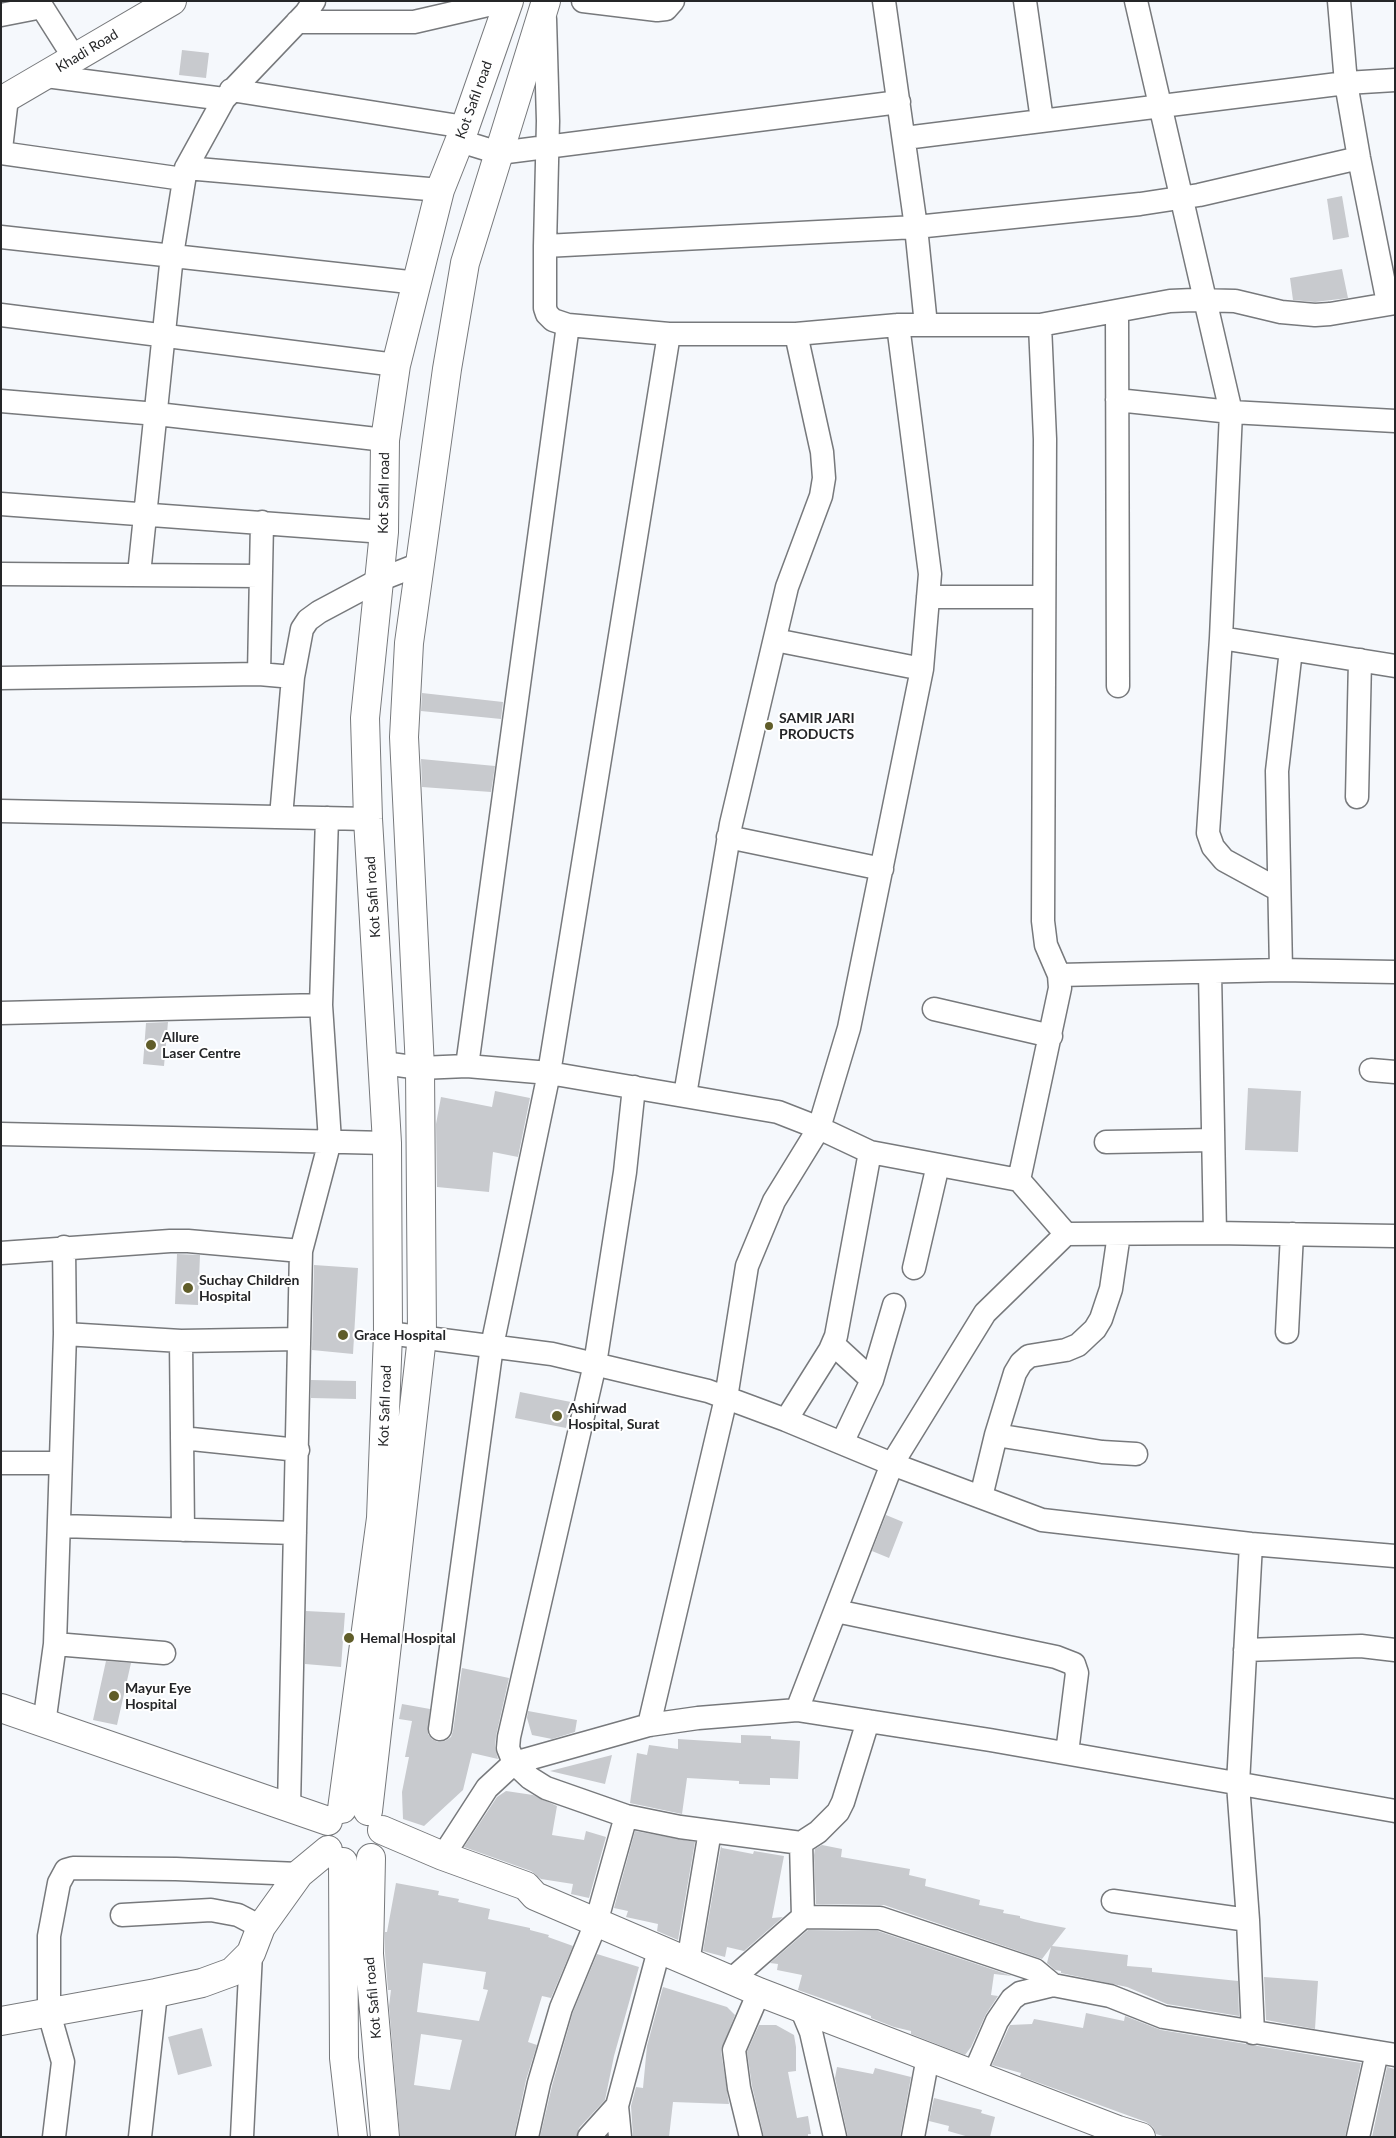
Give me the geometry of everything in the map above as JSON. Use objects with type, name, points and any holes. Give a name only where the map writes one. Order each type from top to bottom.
[{"type":"main road","name":"Khadi Road","points":[[4,100],[172,1]]},
{"type":"main road","name":"Kot Safil road","points":[[385,2137],[369,1954],[362,1830],[381,1518],[388,1333],[387,1143],[368,819],[365,718],[384,532],[385,440],[396,365],[440,190],[509,1]]},
{"type":"main road","name":"Kot Safil road","points":[[362,1830],[422,1337],[420,1068],[404,737],[409,643],[453,327],[465,263],[545,4]]},
{"type":"main road","points":[[1,1708],[289,1807],[443,1856],[526,1886],[535,1896],[759,1992],[974,2074],[1102,2131],[1141,2137]]},
{"type":"main road","name":"Kot Safil road","points":[[353,2137],[344,2058],[336,1856],[325,1841],[325,1831],[362,1830]]},
{"type":"main road","points":[[1,2021],[156,1993],[202,1983],[232,1972],[251,1953],[261,1927],[298,1874],[336,1856],[353,1864],[362,1863],[362,1830]]},
{"type":"main road","points":[[362,1830],[523,1898],[535,1896]]},
{"type":"street","points":[[139,574],[172,255],[184,173],[228,95],[297,22],[314,1]]},
{"type":"street","points":[[297,22],[414,22],[505,1]]},
{"type":"street","points":[[583,1],[657,10],[666,8],[673,1]]},
{"type":"street","points":[[884,1],[916,227],[926,325]]},
{"type":"street","points":[[1025,1],[1042,120]]},
{"type":"street","points":[[1136,1],[1231,412],[1221,638],[1208,833],[1212,847],[1224,860],[1279,890]]},
{"type":"street","points":[[545,4],[547,148],[545,246],[547,314],[553,320],[568,325],[669,334],[796,334],[898,325],[1040,324],[1170,301],[1235,301],[1281,312],[1315,315],[1391,303],[1359,158],[1346,83],[1339,1]]},
{"type":"street","points":[[1,15],[42,7],[74,59]]},
{"type":"street","points":[[46,76],[228,95],[462,134],[499,154],[899,102]]},
{"type":"street","points":[[904,138],[1346,83],[1395,80]]},
{"type":"street","points":[[1,149],[4,100]]},
{"type":"street","points":[[1,154],[184,173],[440,190]]},
{"type":"street","points":[[545,246],[916,227],[1182,198],[1359,158]]},
{"type":"street","points":[[1,238],[418,283]]},
{"type":"street","points":[[1117,311],[1118,686]]},
{"type":"street","points":[[1,315],[396,365]]},
{"type":"street","points":[[1019,1180],[1059,1001],[1059,975],[1046,946],[1043,921],[1044,439],[1040,324]]},
{"type":"street","points":[[467,1066],[568,325]]},
{"type":"street","points":[[649,1725],[726,1398],[747,1266],[774,1201],[819,1128],[849,1028],[922,669],[930,574],[898,325]]},
{"type":"street","points":[[440,1729],[492,1346],[549,1073],[669,334]]},
{"type":"street","points":[[685,1095],[728,837],[787,587],[821,496],[824,478],[822,452],[796,334]]},
{"type":"street","points":[[1117,400],[1231,412],[1395,422]]},
{"type":"street","points":[[1,401],[157,414],[385,440]]},
{"type":"street","points":[[1,504],[384,532]]},
{"type":"street","points":[[259,674],[262,522]]},
{"type":"street","points":[[281,817],[293,677],[302,629],[308,620],[379,580],[420,564]]},
{"type":"street","points":[[1,574],[260,576]]},
{"type":"street","points":[[928,597],[1044,598]]},
{"type":"street","points":[[1221,638],[1395,666]]},
{"type":"street","points":[[775,640],[922,669]]},
{"type":"street","points":[[1281,970],[1276,771],[1291,650]]},
{"type":"street","points":[[1357,796],[1360,660]]},
{"type":"street","points":[[1,678],[259,674],[293,677]]},
{"type":"street","points":[[1,811],[368,819]]},
{"type":"street","points":[[289,1807],[301,1251],[330,1141],[321,1005],[326,818]]},
{"type":"street","points":[[728,837],[882,868]]},
{"type":"street","points":[[1059,975],[1281,970],[1395,972]]},
{"type":"street","points":[[1210,972],[1215,1233]]},
{"type":"street","points":[[1,1013],[321,1005]]},
{"type":"street","points":[[934,1009],[1051,1036]]},
{"type":"street","points":[[383,1063],[420,1068],[467,1066],[549,1073],[778,1112],[819,1128],[870,1152],[1019,1180],[1066,1234]]},
{"type":"street","points":[[1371,1070],[1395,1072]]},
{"type":"street","points":[[634,1088],[625,1172],[595,1364],[508,1748],[514,1763],[530,1778],[546,1788],[626,1816],[710,1831],[801,1843],[818,1832],[838,1812],[843,1802],[868,1721]]},
{"type":"street","points":[[1,1134],[387,1143]]},
{"type":"street","points":[[1106,1142],[1214,1140]]},
{"type":"street","points":[[786,1420],[833,1344],[840,1320],[870,1152]]},
{"type":"street","points":[[914,1268],[938,1165]]},
{"type":"street","points":[[797,1710],[892,1464],[985,1313],[1066,1234],[1215,1233],[1395,1236]]},
{"type":"street","points":[[981,1497],[996,1435],[1015,1372],[1029,1356],[1066,1350],[1078,1345],[1095,1329],[1101,1319],[1111,1289],[1119,1234]]},
{"type":"street","points":[[1287,1332],[1292,1234]]},
{"type":"street","points":[[1,1253],[151,1241],[188,1241],[301,1251]]},
{"type":"street","points":[[44,1724],[55,1644],[60,1526],[60,1464],[65,1334],[64,1247]]},
{"type":"street","points":[[842,1443],[872,1380],[894,1304]]},
{"type":"street","points":[[388,1333],[552,1354],[708,1391],[786,1420],[892,1464],[1042,1520],[1251,1544],[1395,1556]]},
{"type":"street","points":[[65,1334],[181,1341],[300,1339]]},
{"type":"street","points":[[181,1341],[183,1530]]},
{"type":"street","points":[[833,1344],[872,1380]]},
{"type":"street","points":[[996,1435],[1102,1452],[1136,1454]]},
{"type":"street","points":[[182,1438],[298,1450]]},
{"type":"street","points":[[1,1463],[60,1464]]},
{"type":"street","points":[[60,1526],[295,1533]]},
{"type":"street","points":[[1251,1544],[1238,1784],[1254,2033]]},
{"type":"street","points":[[836,1611],[1056,1657],[1074,1664],[1077,1673],[1067,1753]]},
{"type":"street","points":[[55,1644],[164,1653]]},
{"type":"street","points":[[1245,1650],[1361,1646],[1395,1650]]},
{"type":"street","points":[[443,1856],[487,1788],[514,1763],[649,1725],[698,1718],[797,1710],[1067,1753],[1395,1812]]},
{"type":"street","points":[[527,2137],[539,2083],[561,2008],[596,1923],[626,1816]]},
{"type":"street","points":[[688,1962],[710,1831]]},
{"type":"street","points":[[801,1843],[803,1917]]},
{"type":"street","points":[[54,2137],[63,2062],[49,2012],[49,1936],[59,1883],[66,1870],[73,1868],[176,1869],[298,1874]]},
{"type":"street","points":[[1113,1902],[1248,1920]]},
{"type":"street","points":[[122,1915],[211,1910],[238,1915],[261,1927]]},
{"type":"street","points":[[731,1980],[803,1917],[880,1918],[1035,1970],[1053,1985]]},
{"type":"street","points":[[620,2137],[617,2106],[658,1950]]},
{"type":"street","points":[[242,2137],[251,1953]]},
{"type":"street","points":[[974,2074],[997,2021],[1012,1999],[1020,1993],[1053,1985],[1110,1996],[1162,2017],[1386,2054],[1358,2137]]},
{"type":"street","points":[[751,2137],[739,2088],[734,2050],[759,1992]]},
{"type":"street","points":[[140,2137],[156,1993]]},
{"type":"street","points":[[801,2008],[811,2032],[835,2137]]},
{"type":"street","points":[[913,2137],[928,2057]]},
{"type":"street","points":[[589,2137],[617,2106]]},
{"type":"building","points":[[182,50],[209,53],[206,78],[179,75]]},
{"type":"building","points":[[1342,196],[1349,237],[1333,240],[1327,199]]},
{"type":"building","points":[[1342,269],[1348,298],[1315,302],[1293,300],[1290,278]]},
{"type":"building","points":[[422,693],[503,702],[501,719],[421,711]]},
{"type":"building","points":[[421,759],[495,766],[491,792],[422,787]]},
{"type":"building","points":[[168,1022],[164,1066],[143,1064],[146,1023]]},
{"type":"building","points":[[1248,1088],[1301,1091],[1298,1152],[1245,1150]]},
{"type":"building","points":[[495,1091],[530,1098],[518,1157],[493,1152],[489,1192],[437,1187],[436,1124],[441,1097],[492,1107]]},
{"type":"building","points":[[177,1254],[200,1255],[198,1305],[175,1304]]},
{"type":"building","points":[[314,1265],[358,1268],[353,1354],[312,1350]]},
{"type":"building","points":[[311,1380],[356,1381],[356,1399],[311,1398]]},
{"type":"building","points":[[520,1392],[571,1402],[566,1428],[515,1418]]},
{"type":"building","points":[[886,1515],[903,1522],[889,1558],[872,1551]]},
{"type":"building","points":[[306,1611],[345,1613],[341,1667],[305,1664]]},
{"type":"building","points":[[106,1661],[131,1663],[117,1725],[93,1720]]},
{"type":"building","points":[[462,1668],[509,1678],[496,1736],[495,1747],[498,1759],[472,1753],[463,1790],[424,1826],[403,1819],[402,1792],[409,1757],[405,1757],[412,1721],[399,1719],[402,1704],[430,1709],[428,1734],[438,1742],[445,1741],[451,1737],[453,1731]]},
{"type":"building","points":[[528,1711],[577,1720],[575,1732],[552,1739],[532,1735],[527,1718]]},
{"type":"building","points":[[741,1735],[771,1736],[771,1739],[800,1741],[798,1779],[770,1778],[770,1785],[739,1784],[739,1781],[687,1778],[682,1814],[630,1803],[637,1753],[647,1755],[649,1745],[678,1749],[678,1739],[741,1743]]},
{"type":"building","points":[[612,1755],[605,1784],[550,1771]]},
{"type":"building","points":[[506,1791],[533,1795],[557,1806],[552,1835],[584,1840],[586,1831],[606,1837],[589,1898],[571,1894],[573,1884],[541,1879],[531,1871],[464,1847],[497,1797]]},
{"type":"building","points":[[635,1831],[695,1842],[678,1940],[657,1931],[658,1924],[626,1917],[628,1911],[614,1908]]},
{"type":"building","points":[[822,1845],[842,1849],[841,1857],[910,1869],[909,1875],[926,1879],[925,1886],[980,1900],[979,1905],[1004,1910],[1003,1913],[1020,1916],[1020,1918],[1035,1922],[1066,1928],[1052,1946],[1128,1955],[1127,1966],[1152,1968],[1152,1972],[1238,1981],[1239,2016],[1167,2004],[1127,1987],[1061,1973],[1061,1971],[1055,1970],[1047,1963],[1051,1947],[1042,1959],[884,1905],[816,1904],[814,1855],[815,1849]]},
{"type":"building","points":[[721,1846],[722,1848],[753,1854],[754,1851],[784,1856],[772,1918],[783,1917],[744,1951],[727,1947],[725,1957],[703,1951]]},
{"type":"building","points":[[396,1883],[439,1891],[438,1895],[459,1899],[458,1902],[490,1909],[488,1919],[530,1928],[530,1930],[549,1935],[548,1937],[573,1946],[551,1998],[542,1996],[528,2042],[537,2045],[526,2080],[514,2137],[400,2137],[389,2006],[391,1990],[388,1990],[385,1953],[385,1932],[387,1932]],"holes":[[[423,1963],[486,1972],[483,1989],[488,1990],[479,2021],[417,2012]],[[421,2034],[462,2040],[450,2090],[414,2085]]]},
{"type":"building","points":[[808,1930],[878,1931],[1012,1976],[994,1974],[991,1995],[998,1996],[986,2014],[971,2047],[965,2055],[911,2034],[911,2031],[894,2027],[871,2018],[871,2016],[798,1990],[802,1975],[777,1970],[778,1964],[770,1963]]},
{"type":"building","points":[[597,1954],[639,1967],[614,2056],[605,2100],[579,2128],[576,2137],[540,2137],[573,2012]]},
{"type":"building","points":[[1264,1977],[1318,1981],[1315,2029],[1266,2020]]},
{"type":"building","points":[[663,1987],[727,2007],[735,2015],[721,2051],[729,2104],[673,2102],[669,2137],[633,2137],[631,2106],[636,2087],[643,2088],[647,2046]]},
{"type":"building","points":[[1086,2013],[1124,2021],[1125,2016],[1161,2030],[1361,2063],[1345,2137],[1166,2137],[1156,2134],[1153,2127],[1146,2122],[1020,2076],[1021,2073],[992,2065],[1010,2025],[1032,2024],[1034,2019],[1083,2028]]},
{"type":"building","points":[[759,2025],[776,2025],[794,2035],[796,2071],[788,2072],[797,2118],[808,2116],[811,2134],[808,2134],[808,2137],[764,2137],[752,2086],[747,2052]]},
{"type":"building","points":[[202,2028],[212,2066],[178,2075],[168,2037]]},
{"type":"building","points":[[837,2067],[873,2074],[875,2068],[911,2077],[900,2137],[848,2137],[835,2078]]},
{"type":"building","points":[[1387,2067],[1395,2069],[1395,2137],[1372,2137]]},
{"type":"building","points":[[934,2098],[982,2110],[981,2113],[995,2117],[990,2137],[969,2137],[948,2131],[949,2126],[929,2121]]},
{"type":"place","name":"SAMIR JARI PRODUCTS","points":[[769,726]]},
{"type":"place","name":"Allure Laser Centre","points":[[151,1045]]},
{"type":"place","name":"Suchay Children Hospital","points":[[188,1288]]},
{"type":"place","name":"Grace Hospital","points":[[343,1335]]},
{"type":"place","name":"Ashirwad Hospital, Surat","points":[[557,1416]]},
{"type":"place","name":"Hemal Hospital","points":[[349,1638]]},
{"type":"place","name":"Mayur Eye Hospital","points":[[114,1696]]}]
